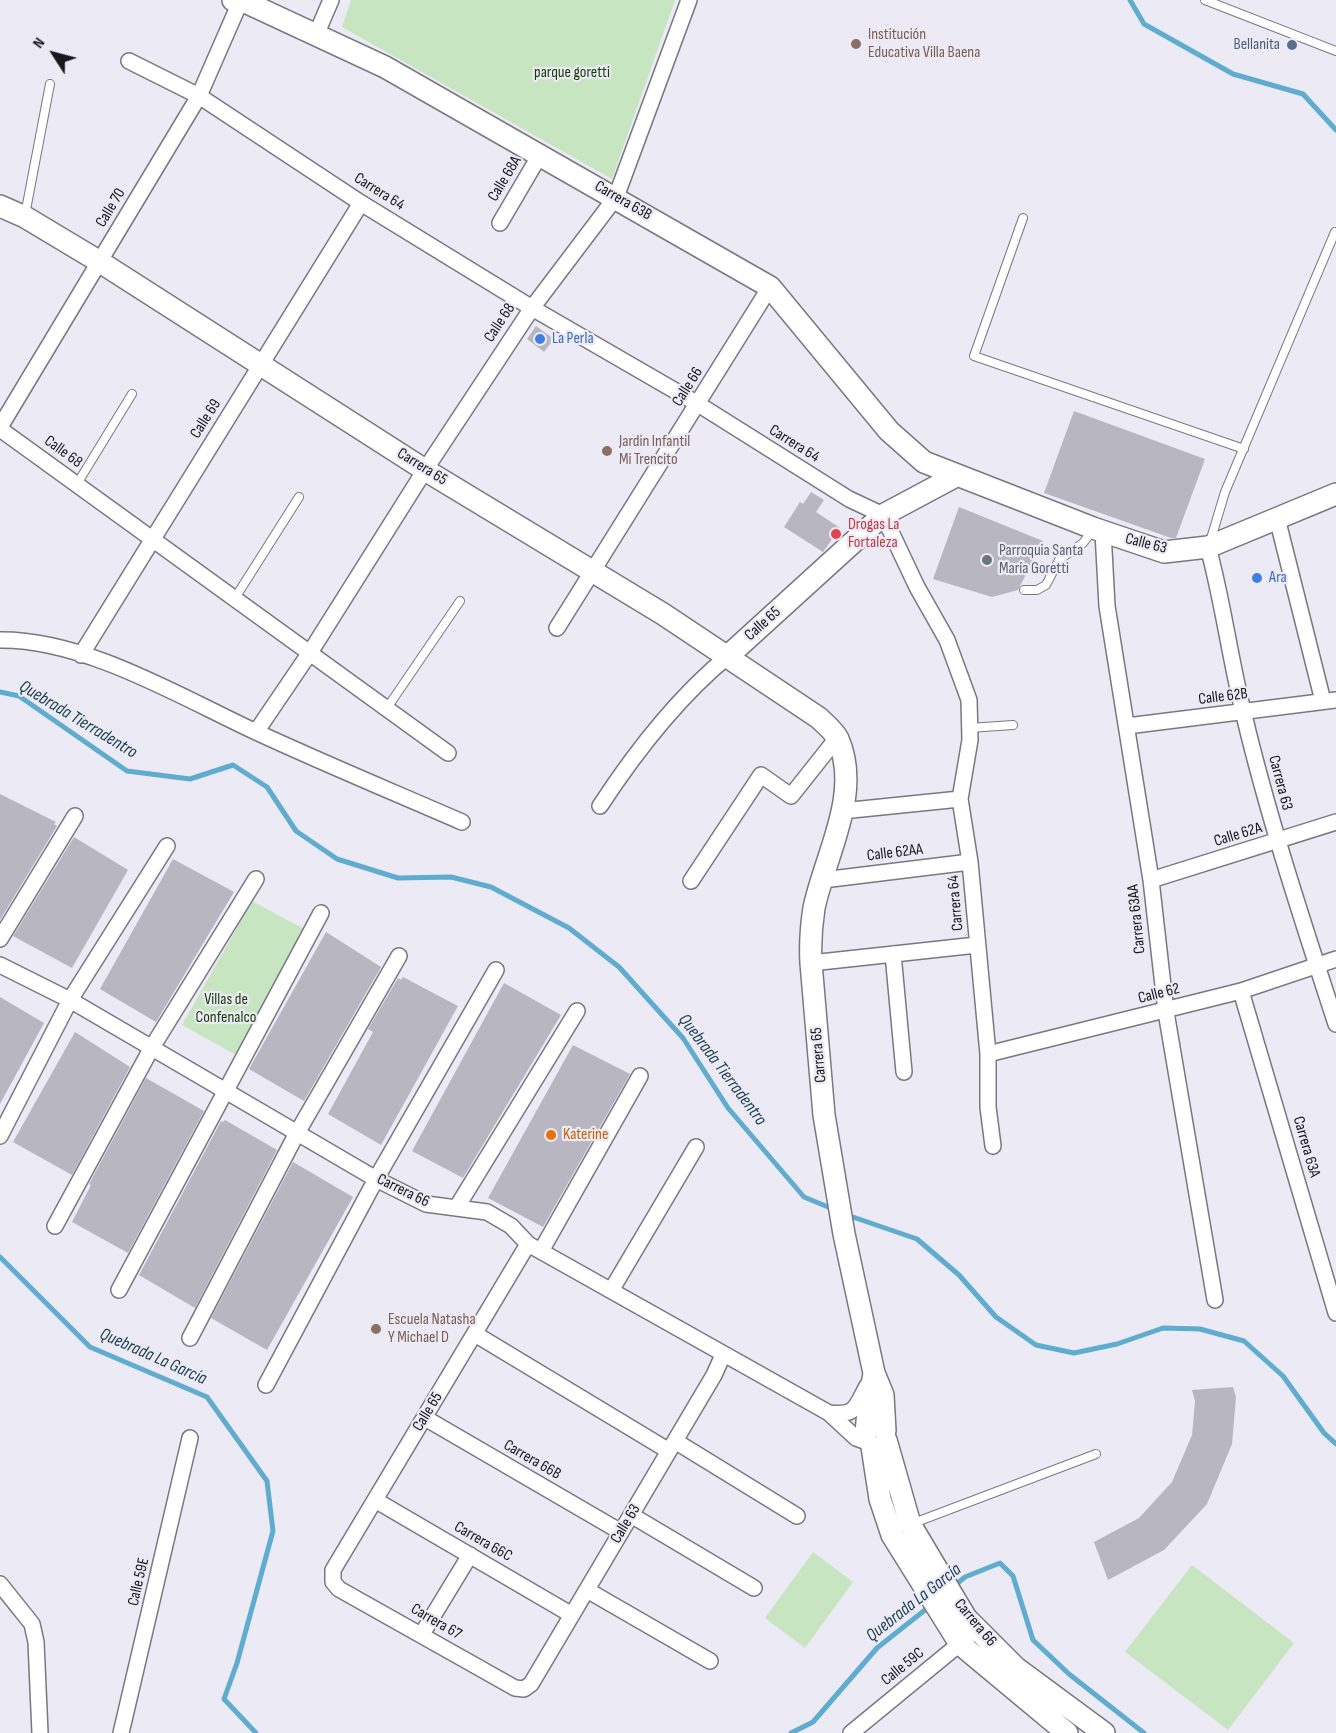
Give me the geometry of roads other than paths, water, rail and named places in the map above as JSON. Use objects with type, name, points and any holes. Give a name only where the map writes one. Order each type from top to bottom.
[{"type":"main road","name":"Carrera 63B","points":[[233,0],[241,0],[386,66],[459,111],[541,153],[770,287],[889,430],[924,462],[956,476]]},
{"type":"main road","name":"Carrera 65","points":[[0,206],[25,217],[100,262],[425,470],[728,656],[819,718],[837,738],[846,782],[842,811],[815,907],[810,943],[811,963],[824,1116],[845,1236],[874,1373],[883,1395],[875,1438]]},
{"type":"main road","name":"Calle 65","points":[[728,656],[883,515],[956,476]]},
{"type":"main road","name":"Calle 63","points":[[956,476],[1098,530],[1164,552],[1208,547],[1336,494]]},
{"type":"main road","name":"Carrera 66","points":[[875,1438],[931,1582]]},
{"type":"main road","name":"Carrera 66","points":[[875,1438],[885,1518],[963,1629],[1067,1733]]},
{"type":"main road","name":"Carrera 66","points":[[963,1629],[1104,1733]]},
{"type":"street","name":"Calle 70","points":[[0,428],[199,96],[241,0]]},
{"type":"street","points":[[316,35],[331,0]]},
{"type":"street","name":"Calle 68","points":[[256,732],[532,308],[616,197],[689,0]]},
{"type":"street","name":"Carrera 64","points":[[129,61],[199,96],[361,202],[532,308],[698,404],[849,499],[883,515],[917,587],[947,640],[969,700],[970,741],[960,799],[970,862],[988,1054],[988,1107],[993,1146]]},
{"type":"street","name":"Calle 68A","points":[[500,223],[541,153]]},
{"type":"street","name":"Calle 69","points":[[81,655],[361,202]]},
{"type":"street","name":"Calle 66","points":[[557,628],[770,287]]},
{"type":"street","name":"Calle 68","points":[[0,428],[448,753]]},
{"type":"street","name":"Calle 62B","points":[[1127,726],[1243,713],[1330,700],[1276,518]]},
{"type":"street","name":"Carrera 63AA","points":[[1098,530],[1107,606],[1151,880],[1166,1012],[1215,1300]]},
{"type":"street","name":"Carrera 63","points":[[1208,547],[1220,591],[1243,713],[1277,842],[1336,1024]]},
{"type":"street","points":[[0,640],[27,639],[115,665],[256,732],[462,822]]},
{"type":"street","name":"Calle 65","points":[[600,806],[627,765],[700,678],[728,656]]},
{"type":"street","points":[[691,881],[761,775],[791,796],[837,738]]},
{"type":"street","points":[[842,811],[960,799]]},
{"type":"street","points":[[0,939],[75,816]]},
{"type":"street","name":"Calle 62A","points":[[1151,880],[1336,822]]},
{"type":"street","points":[[0,1136],[70,1000],[167,846]]},
{"type":"street","name":"Calle 62AA","points":[[823,880],[970,862]]},
{"type":"street","points":[[55,1226],[151,1049],[256,879]]},
{"type":"street","points":[[119,1290],[321,913]]},
{"type":"street","points":[[811,963],[977,945]]},
{"type":"street","points":[[893,954],[904,1072]]},
{"type":"street","points":[[190,1338],[297,1133],[399,956]]},
{"type":"street","name":"Calle 62","points":[[988,1054],[1166,1012],[1242,991],[1336,959]]},
{"type":"street","name":"Carrera 66","points":[[0,965],[70,1000],[376,1179],[426,1204],[487,1212],[511,1226],[535,1247],[828,1413],[856,1438],[875,1438]]},
{"type":"street","points":[[266,1385],[376,1179],[496,970]]},
{"type":"street","name":"Carrera 63A","points":[[1242,991],[1336,1313]]},
{"type":"street","points":[[458,1207],[577,1011]]},
{"type":"street","name":"Calle 65","points":[[333,1582],[333,1570],[475,1334],[535,1247],[640,1077]]},
{"type":"street","points":[[612,1289],[696,1147]]},
{"type":"street","points":[[475,1334],[797,1516]]},
{"type":"street","name":"Calle 63","points":[[524,1689],[531,1684],[714,1375],[723,1355]]},
{"type":"street","points":[[828,1413],[844,1415],[851,1413],[874,1373]]},
{"type":"street","name":"Carrera 66B","points":[[426,1418],[621,1532]]},
{"type":"street","name":"Calle 59E","points":[[121,1733],[190,1438]]},
{"type":"street","name":"Carrera 66C","points":[[375,1500],[572,1615]]},
{"type":"street","points":[[631,1515],[754,1588]]},
{"type":"street","points":[[422,1634],[470,1555]]},
{"type":"street","name":"Carrera 67","points":[[333,1582],[339,1589],[515,1688],[524,1689]]},
{"type":"street","points":[[0,1584],[32,1624],[36,1642],[40,1733]]},
{"type":"street","points":[[587,1590],[710,1661]]},
{"type":"street","name":"Calle 59C","points":[[859,1731],[963,1629]]},
{"type":"lane","points":[[1205,0],[1336,51]]},
{"type":"lane","points":[[25,217],[50,84]]},
{"type":"lane","points":[[1023,218],[974,356],[1244,449]]},
{"type":"lane","points":[[1208,547],[1225,492],[1335,232]]},
{"type":"lane","points":[[77,484],[132,394]]},
{"type":"lane","points":[[235,598],[299,497]]},
{"type":"lane","points":[[1024,590],[1037,590],[1046,585],[1059,560],[1098,530]]},
{"type":"lane","points":[[387,708],[460,601]]},
{"type":"lane","points":[[969,728],[1013,725]]},
{"type":"lane","points":[[910,1524],[1096,1454]]},
{"type":"waterway","points":[[1130,0],[1144,24],[1233,74],[1303,94],[1336,130]]},
{"type":"waterway","name":"Quebrada Tierradentro","points":[[0,692],[19,696],[127,771],[190,779],[233,765],[267,787],[296,831],[337,859],[398,878],[451,877],[491,887],[569,928],[619,967],[683,1038],[728,1108],[804,1197],[833,1209]]},
{"type":"waterway","name":"Quebrada Tierradentro","points":[[847,1215],[917,1239],[959,1275],[996,1317],[1036,1345],[1074,1353],[1117,1344],[1163,1328],[1200,1329],[1244,1341],[1283,1376],[1324,1433],[1336,1444]]},
{"type":"waterway","name":"Quebrada La García","points":[[0,1257],[90,1347],[207,1397],[267,1481],[273,1531],[237,1663],[224,1699],[256,1733]]},
{"type":"waterway","name":"Quebrada La García","points":[[953,1587],[965,1577],[1000,1563],[1013,1576],[1033,1640],[1069,1674],[1144,1733]]},
{"type":"waterway","name":"Quebrada La García","points":[[791,1733],[813,1722],[877,1648],[930,1606]]},
{"type":"place","name":"Institución Educativa Villa Baena","points":[[856,44]]},
{"type":"place","name":"Bellanita","points":[[1292,45]]},
{"type":"place","name":"La Perla","points":[[540,339]]},
{"type":"place","name":"Jardin Infantil Mi Trencito","points":[[607,451]]},
{"type":"place","name":"Drogas La Fortaleza","points":[[836,534]]},
{"type":"place","name":"Parroquia Santa María Goretti","points":[[987,560]]},
{"type":"place","name":"Ara","points":[[1257,578]]},
{"type":"place","name":"Katerine","points":[[551,1135]]},
{"type":"place","name":"Escuela Natasha Y Michael D","points":[[376,1329]]},
{"type":"park label","name":"parque goretti","points":[[572,73]]},
{"type":"park label","name":"Villas de Confenalco","points":[[226,1009]]}]
